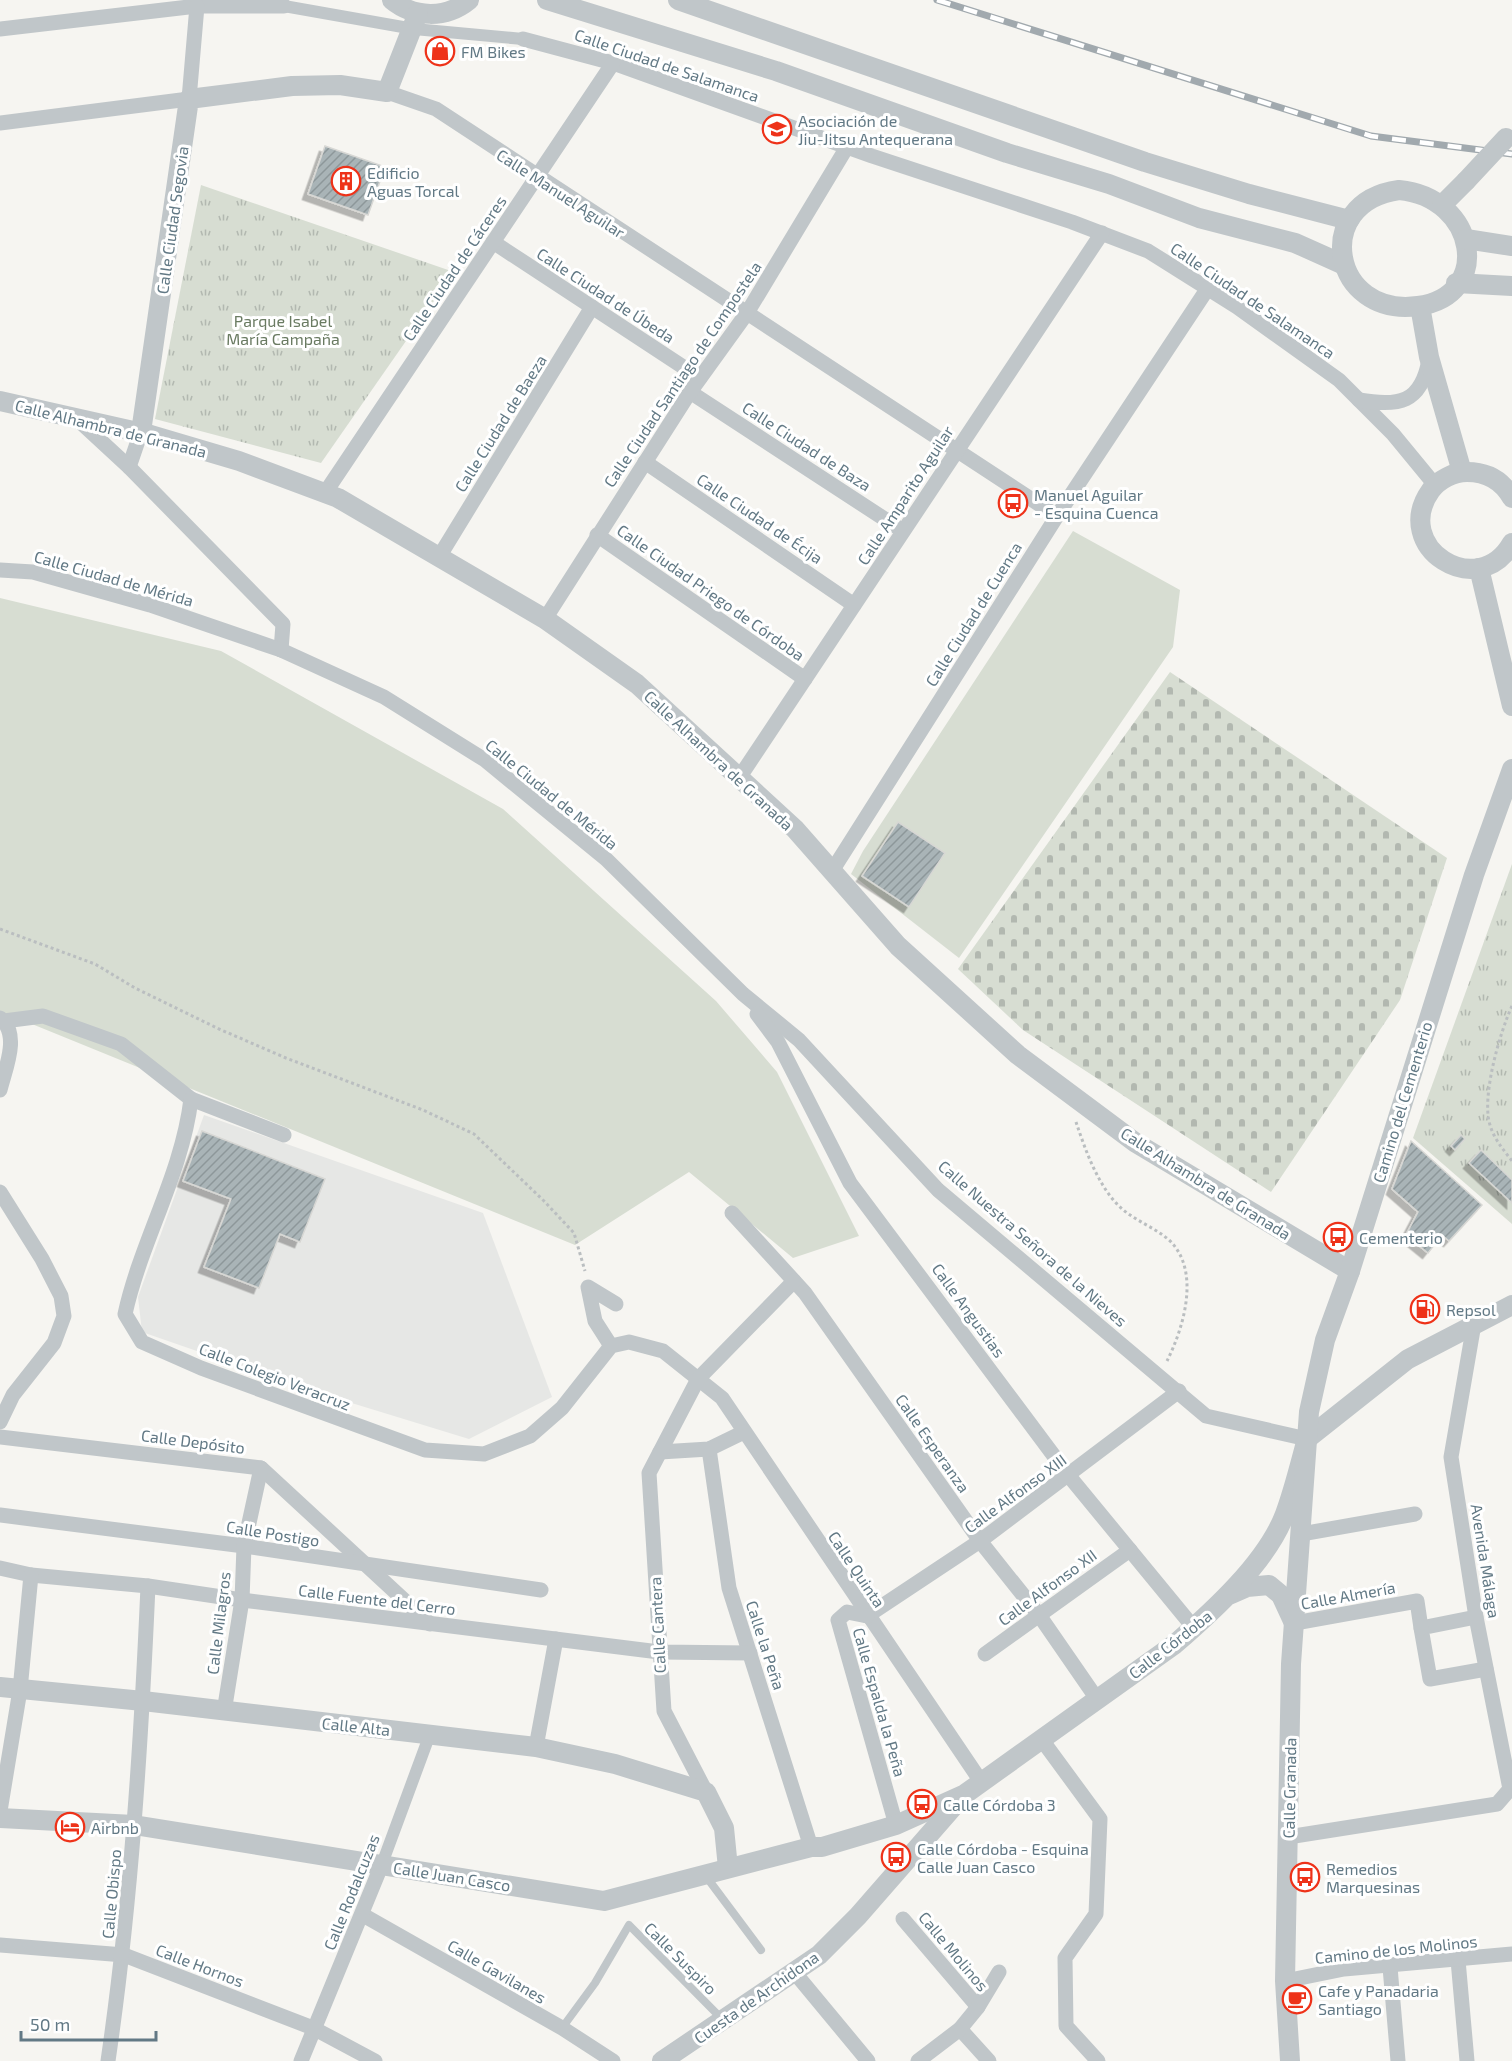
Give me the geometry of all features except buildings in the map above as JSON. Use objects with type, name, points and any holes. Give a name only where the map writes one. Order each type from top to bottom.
[{"type":"street","points":[[392,0],[416,21]]},
{"type":"street","points":[[387,92],[416,21],[450,11],[469,0]]},
{"type":"street","points":[[547,0],[776,71],[1007,153],[1109,184],[1199,218],[1295,243],[1342,264],[1358,288],[1380,303],[1400,308],[1420,306],[1441,297],[1456,283],[1465,266],[1468,253],[1466,239],[1453,214],[1442,205],[1418,191],[1387,191],[1361,205],[1349,220],[1343,235],[1342,264]]},
{"type":"street","points":[[678,0],[1145,162],[1249,194],[1349,220]]},
{"type":"street","name":"Calle Ciudad de Salamanca","points":[[0,29],[196,6],[284,6],[416,21],[523,39],[613,63],[1148,251],[1208,288],[1339,380],[1393,434],[1435,485]]},
{"type":"street","name":"Calle Ciudad Segovia","points":[[141,432],[189,99],[196,6]]},
{"type":"street","name":"Calle Ciudad de Cáceres","points":[[325,493],[613,63]]},
{"type":"street","name":"Calle Manuel Aguilar","points":[[0,123],[292,86],[340,85],[387,92],[436,109],[536,177],[1057,516]]},
{"type":"street","points":[[1442,205],[1509,135]]},
{"type":"street","name":"Calle Ciudad Santiago de Compostela","points":[[545,620],[690,392],[747,313],[847,147]]},
{"type":"street","name":"Calle Amparito Aguilar","points":[[739,778],[1102,233]]},
{"type":"street","points":[[1466,239],[1512,246]]},
{"type":"street","name":"Calle Ciudad de Úbeda","points":[[493,242],[700,378]]},
{"type":"street","points":[[1456,283],[1512,286]]},
{"type":"street","name":"Calle Ciudad de Cuenca","points":[[832,871],[1057,516],[1208,288]]},
{"type":"street","points":[[1420,306],[1430,357],[1462,472]]},
{"type":"street","name":"Calle Ciudad de Baeza","points":[[439,557],[592,307]]},
{"type":"street","points":[[1359,400],[1392,404],[1418,392],[1425,380],[1430,357]]},
{"type":"street","name":"Calle Ciudad de Baza","points":[[690,392],[903,531]]},
{"type":"street","name":"Calle Alhambra de Granada","points":[[0,401],[141,432],[239,461],[338,498],[545,620],[637,684],[795,829],[898,946],[1018,1055],[1136,1143],[1350,1271]]},
{"type":"street","points":[[76,418],[129,466],[283,624],[281,650]]},
{"type":"street","points":[[129,466],[141,432]]},
{"type":"street","name":"Calle Ciudad de Écija","points":[[645,462],[854,604]]},
{"type":"street","points":[[1512,498],[1494,478],[1479,472],[1462,472],[1448,476],[1435,485],[1426,498],[1421,513],[1421,529],[1426,543],[1436,556],[1464,569],[1479,568],[1495,562],[1512,543]]},
{"type":"street","name":"Calle Ciudad Priego de Córdoba","points":[[597,535],[805,679]]},
{"type":"street","points":[[1479,568],[1512,706]]},
{"type":"street","name":"Calle Ciudad de Mérida","points":[[0,570],[33,572],[150,604],[281,650],[384,697],[485,760],[606,859],[743,994]]},
{"type":"street","name":"Camino del Cementerio","points":[[1307,1439],[1315,1376],[1470,886],[1512,769]]},
{"type":"street","name":"Calle Nuestra Señora de la Nieves","points":[[743,994],[799,1040],[938,1190],[1156,1371],[1206,1416],[1307,1439]]},
{"type":"street","name":"Calle Angustias","points":[[743,994],[778,1042],[850,1183],[1069,1476],[1194,1628]]},
{"type":"street","points":[[0,1090],[11,1046],[2,1020],[43,1016],[121,1044],[191,1099],[284,1135]]},
{"type":"street","name":"Calle Colegio Veracruz","points":[[191,1099],[188,1126],[165,1196],[134,1275],[125,1314],[142,1342],[201,1368],[424,1450],[484,1454],[530,1436],[562,1408],[611,1346]]},
{"type":"street","points":[[0,1192],[57,1286],[62,1296],[64,1316],[54,1343],[13,1395],[0,1422]]},
{"type":"street","name":"Calle Esperanza","points":[[732,1213],[794,1281],[980,1541],[1039,1615],[1097,1699]]},
{"type":"street","name":"Calle Cantera","points":[[728,1868],[724,1828],[664,1711],[649,1473],[698,1379],[794,1281]]},
{"type":"street","points":[[588,1287],[616,1304]]},
{"type":"street","points":[[588,1287],[595,1321],[611,1346],[629,1342],[663,1351],[698,1379]]},
{"type":"street","points":[[1307,1439],[1408,1359],[1512,1305]]},
{"type":"street","name":"Avenida Málaga","points":[[1288,1837],[1497,1804],[1510,1789],[1476,1617],[1451,1457],[1474,1324]]},
{"type":"street","name":"Calle Quinta","points":[[698,1379],[722,1398],[867,1616],[973,1789]]},
{"type":"street","name":"Calle Alfonso XIII","points":[[867,1616],[980,1541],[1179,1391]]},
{"type":"street","points":[[660,1452],[709,1449],[744,1432]]},
{"type":"street","name":"Calle Depósito","points":[[0,1437],[261,1468],[430,1624]]},
{"type":"street","name":"Calle Granada","points":[[1290,2061],[1285,1981],[1290,1664],[1295,1623],[1307,1439]]},
{"type":"street","name":"Calle Córdoba","points":[[973,1789],[1194,1628],[1226,1597],[1277,1531],[1284,1516],[1307,1439]]},
{"type":"street","name":"Calle la Peña","points":[[709,1449],[729,1588],[811,1847]]},
{"type":"street","name":"Calle Milagros","points":[[224,1712],[242,1600],[244,1546],[261,1468]]},
{"type":"street","points":[[1300,1534],[1415,1514]]},
{"type":"street","name":"Calle Postigo","points":[[0,1515],[244,1546],[541,1590]]},
{"type":"street","name":"Calle Alfonso XII","points":[[986,1654],[1130,1550]]},
{"type":"street","name":"Calle Fuente del Cerro","points":[[0,1568],[31,1575],[148,1586],[242,1600],[659,1652],[750,1653]]},
{"type":"street","points":[[0,1811],[20,1690],[31,1575]]},
{"type":"street","name":"Calle Obispo","points":[[108,2061],[124,1954],[143,1701],[148,1586]]},
{"type":"street","points":[[1226,1597],[1247,1587],[1269,1586],[1281,1594],[1295,1623]]},
{"type":"street","name":"Calle Almería","points":[[1295,1623],[1417,1601],[1421,1628]]},
{"type":"street","name":"Calle Espalda la Peña","points":[[867,1616],[847,1612],[838,1620],[896,1825]]},
{"type":"street","points":[[1476,1617],[1421,1628],[1430,1679],[1486,1669]]},
{"type":"street","points":[[536,1748],[556,1639]]},
{"type":"street","name":"Calle Alta","points":[[0,1687],[143,1701],[536,1748],[615,1764],[706,1792]]},
{"type":"street","name":"Calle Rodalcuzas","points":[[301,2061],[313,2028],[363,1916],[430,1734]]},
{"type":"street","points":[[1042,1740],[1100,1820],[1096,1914],[1065,1958],[1066,2026],[1098,2061]]},
{"type":"street","name":"Calle Juan Casco","points":[[0,1818],[134,1826],[604,1901],[811,1847],[822,1847],[896,1825],[973,1789]]},
{"type":"street","name":"Cuesta de Archidona","points":[[673,2058],[819,1955],[858,1916],[973,1789]]},
{"type":"street","points":[[896,1825],[902,1826],[908,1833],[904,1863]]},
{"type":"street","name":"Calle Gavilanes","points":[[363,1916],[562,2028],[612,2061]]},
{"type":"street","name":"Calle Molinos","points":[[903,1918],[978,2007]]},
{"type":"street","name":"Calle Hornos","points":[[0,1945],[124,1954],[313,2028],[375,2061]]},
{"type":"street","name":"Camino de los Molinos","points":[[1285,1981],[1344,1970],[1512,1954]]},
{"type":"street","points":[[1458,1960],[1467,2061]]},
{"type":"street","points":[[1390,1967],[1398,2061]]},
{"type":"street","points":[[918,2061],[960,2029],[978,2007],[999,1972]]},
{"type":"street","points":[[795,1973],[868,2061]]},
{"type":"street","points":[[960,2029],[989,2061]]},
{"type":"lane","points":[[704,1874],[761,1950]]},
{"type":"lane","name":"Calle Suspiro","points":[[562,2028],[595,1983],[629,1925],[724,2020]]},
{"type":"path","points":[[0,929],[95,964],[135,988],[219,1029],[286,1058],[423,1110],[474,1134],[574,1233],[584,1261],[588,1287]]},
{"type":"path","points":[[1512,1006],[1494,1057],[1489,1106],[1489,1122],[1496,1140],[1512,1161]]},
{"type":"path","points":[[1071,1094],[1080,1136],[1109,1194],[1131,1216],[1171,1242],[1185,1267],[1188,1282],[1182,1320],[1171,1352],[1156,1371]]},
{"type":"shaded area","points":[[204,1115],[483,1213],[552,1397],[469,1439],[306,1389],[142,1332],[138,1297]]},
{"type":"green space","name":"Parque Isabel María Campaña","points":[[201,185],[454,272],[321,463],[155,419]]},
{"type":"green space","points":[[1073,531],[1180,590],[1173,647],[959,958],[851,874],[863,851]]},
{"type":"green space","points":[[0,598],[221,651],[503,809],[716,1001],[777,1072],[859,1236],[793,1258],[689,1172],[575,1245],[0,1011]]},
{"type":"green space","points":[[1170,672],[1447,858],[1400,1000],[1271,1192],[1023,1030],[958,969]]},
{"type":"green space","points":[[1512,864],[1512,1224],[1413,1138]]},
{"type":"railway","points":[[937,0],[1371,136],[1512,154]]},
{"type":"place","name":"FM Bikes","points":[[440,51]]},
{"type":"place","name":"Asociación de Jiu-Jitsu Antequerana","points":[[777,129]]},
{"type":"place","name":"Edificio Aguas Torcal","points":[[346,181]]},
{"type":"place","name":"Manuel Aguilar - Esquina Cuenca","points":[[1013,503]]},
{"type":"place","name":"Cementerio","points":[[1338,1237]]},
{"type":"place","name":"Repsol","points":[[1425,1309]]},
{"type":"place","name":"Calle Córdoba 3","points":[[922,1804]]},
{"type":"place","name":"Airbnb","points":[[70,1827]]},
{"type":"place","name":"Calle Córdoba - Esquina Calle Juan Casco","points":[[896,1857]]},
{"type":"place","name":"Remedios Marquesinas","points":[[1305,1877]]},
{"type":"place","name":"Cafe y Panadaria Santiago","points":[[1297,1999]]}]
